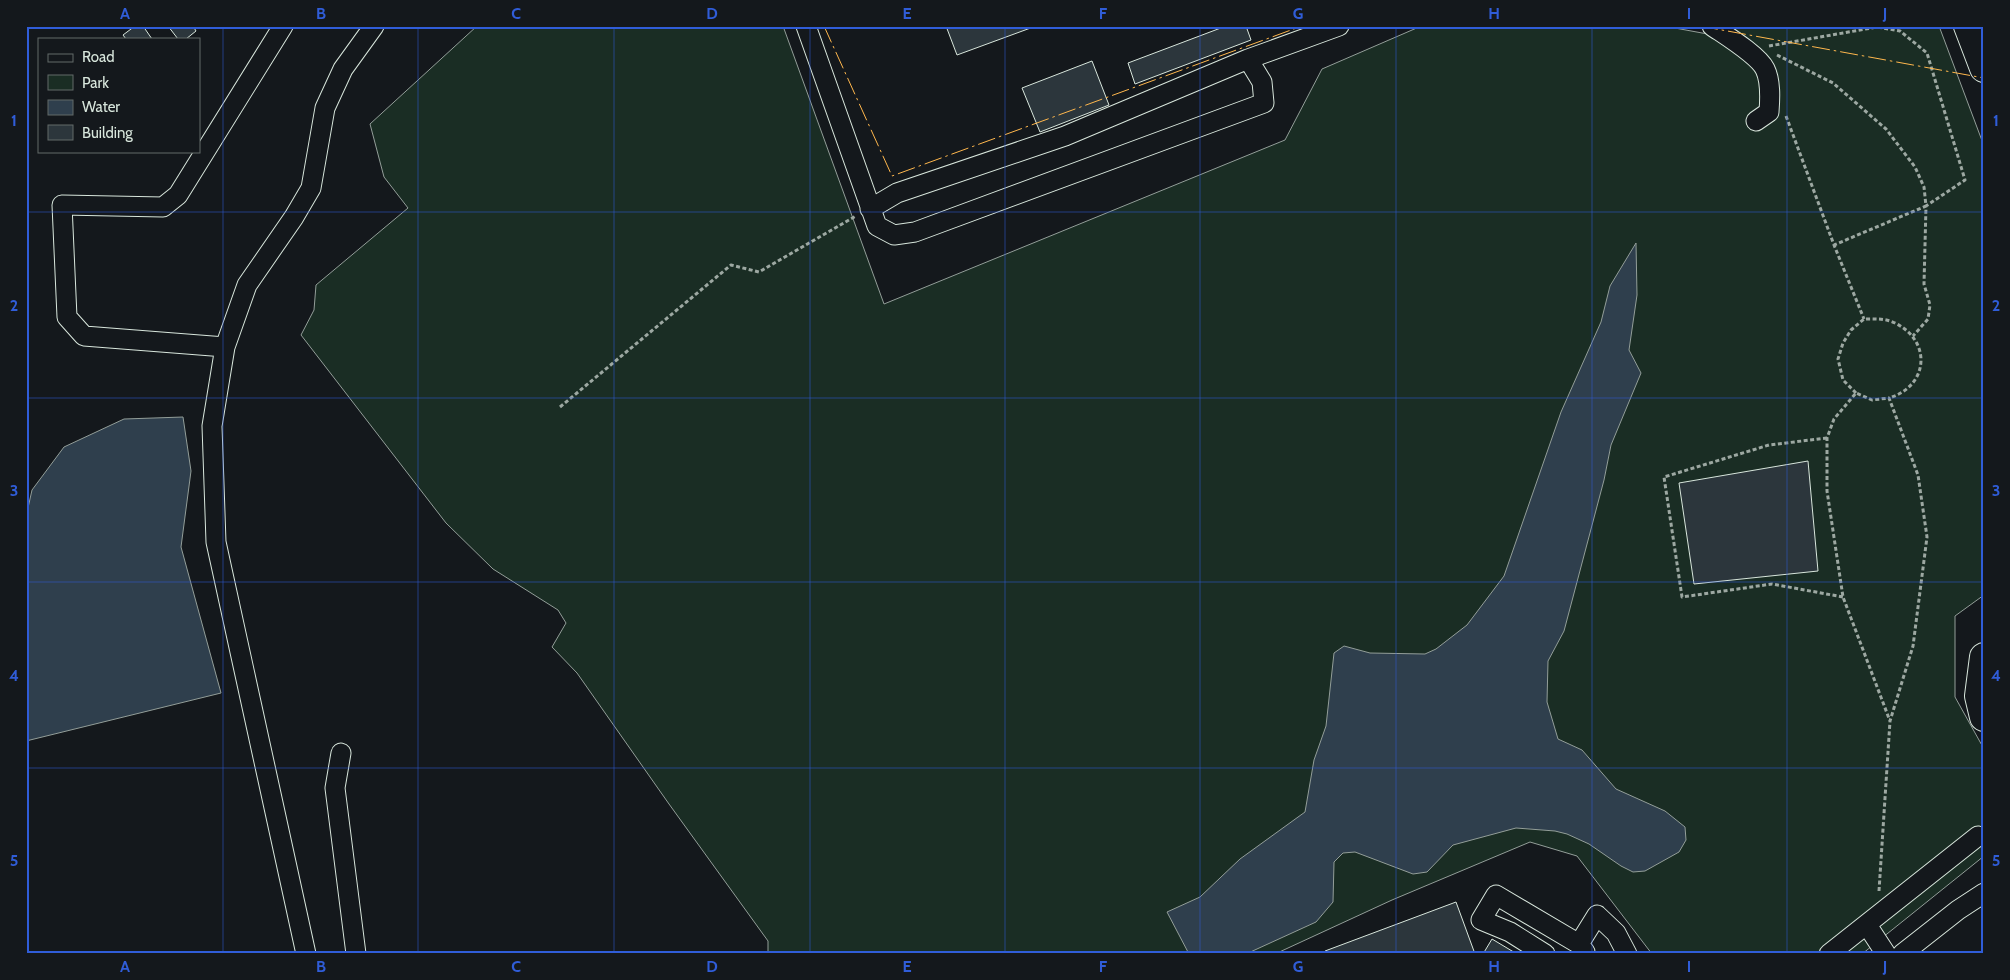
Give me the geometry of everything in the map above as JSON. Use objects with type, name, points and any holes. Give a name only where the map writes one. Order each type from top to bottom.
[{"type":"highway","points":[[1968,26],[1984,68]]},
{"type":"highway","points":[[1984,657],[1979,696],[1984,717]]},
{"type":"street","points":[[225,347],[84,336],[67,317],[62,205],[163,207],[178,195],[283,26]]},
{"type":"street","points":[[306,954],[216,542],[212,426],[225,347],[247,285],[294,217],[311,188],[325,108],[342,69],[374,26]]},
{"type":"street","points":[[806,26],[877,226],[894,235],[915,232],[1264,103],[1262,82],[1248,59]]},
{"type":"street","points":[[870,209],[897,193],[1065,136],[1248,59],[1339,26]]},
{"type":"street","points":[[1712,26],[1746,50],[1765,68],[1770,94],[1769,112],[1756,121]]},
{"type":"street","points":[[341,753],[336,788],[356,954]]},
{"type":"street","points":[[1829,954],[1978,836]]},
{"type":"street","points":[[1902,954],[1958,910],[1984,893]]},
{"type":"street","points":[[1545,954],[1510,932],[1481,920],[1496,895],[1583,949],[1597,915],[1616,933],[1627,954]]},
{"type":"street","points":[[1872,921],[1886,954]]},
{"type":"path","points":[[1834,245],[1926,206],[1965,180],[1927,53],[1900,31],[1877,27],[1761,47],[1833,83],[1886,129],[1915,166],[1924,187],[1926,206],[1924,284],[1930,305],[1928,319],[1912,336]]},
{"type":"path","points":[[1786,115],[1834,245],[1864,319]]},
{"type":"path","points":[[560,408],[731,265],[759,272],[870,209]]},
{"type":"path","points":[[1864,319],[1881,319],[1895,323],[1912,336],[1921,352],[1920,371],[1912,386],[1899,395],[1872,400],[1856,393],[1843,380],[1838,359],[1843,343],[1851,330],[1864,319]]},
{"type":"path","points":[[1856,393],[1834,419],[1827,438],[1827,491],[1843,596],[1890,721]]},
{"type":"path","points":[[1872,921],[1890,721],[1913,646],[1927,538],[1918,475],[1889,398]]},
{"type":"path","points":[[1827,438],[1769,445],[1664,477],[1682,597],[1772,584],[1843,596]]},
{"type":"green space","points":[[477,26],[783,26],[884,304],[1285,140],[1322,69],[1419,27],[1664,26],[1713,35],[1738,26],[1939,26],[1984,146],[1984,595],[1955,616],[1955,697],[1984,749],[1984,856],[1862,954],[1652,954],[1577,856],[1530,842],[1392,900],[1275,954],[768,954],[768,941],[577,673],[552,647],[566,623],[558,610],[493,569],[446,523],[301,335],[314,310],[316,285],[408,208],[384,177],[370,124]]},
{"type":"water","points":[[1636,243],[1637,295],[1629,350],[1641,373],[1611,445],[1604,480],[1564,631],[1548,661],[1547,702],[1558,739],[1582,750],[1616,789],[1665,811],[1685,827],[1686,840],[1679,852],[1645,871],[1633,872],[1589,844],[1567,834],[1555,831],[1516,828],[1453,845],[1427,872],[1413,874],[1355,852],[1343,853],[1334,862],[1333,902],[1316,922],[1246,954],[1189,954],[1167,912],[1200,897],[1240,859],[1305,812],[1314,760],[1326,726],[1334,653],[1344,646],[1370,653],[1425,654],[1436,649],[1467,625],[1504,576],[1561,412],[1601,322],[1610,286]]},
{"type":"water","points":[[183,417],[191,471],[181,547],[221,693],[26,741],[26,517],[32,490],[64,447],[124,419]]},
{"type":"building","points":[[135,26],[143,26],[151,38],[125,38],[123,35]]},
{"type":"building","points":[[168,26],[193,26],[196,31],[187,38],[177,38]]},
{"type":"building","points":[[946,26],[1036,26],[957,55]]},
{"type":"building","points":[[1226,26],[1246,26],[1251,40],[1135,84],[1128,63]]},
{"type":"building","points":[[1092,61],[1109,105],[1040,132],[1022,88]]},
{"type":"building","points":[[1808,461],[1818,571],[1694,584],[1679,483]]},
{"type":"building","points":[[1456,902],[1475,954],[1326,954],[1325,951]]},
{"type":"building","points":[[1492,939],[1517,954],[1483,954]]},
{"type":"power","points":[[824,26],[892,176],[1302,26]]},
{"type":"power","points":[[1700,26],[1984,78]]}]
